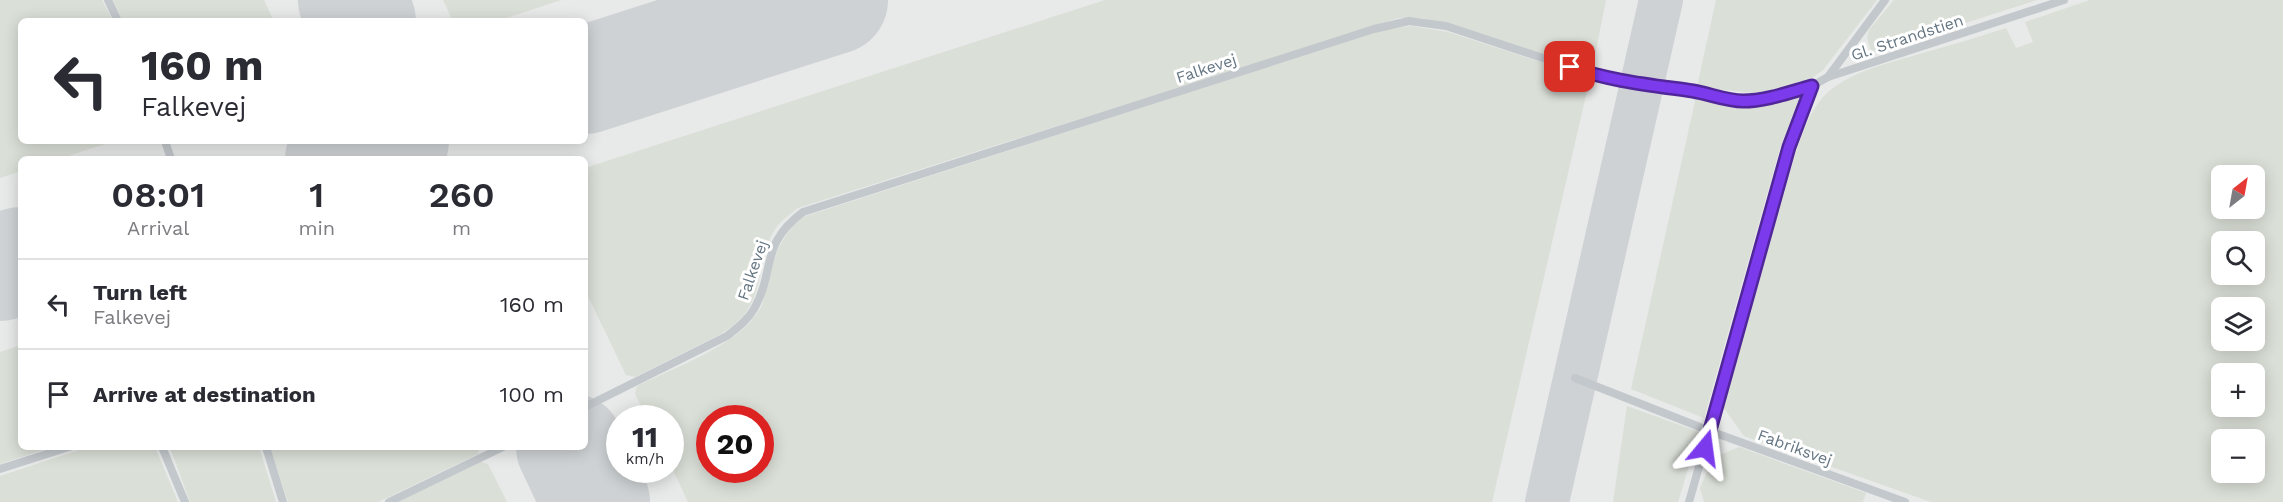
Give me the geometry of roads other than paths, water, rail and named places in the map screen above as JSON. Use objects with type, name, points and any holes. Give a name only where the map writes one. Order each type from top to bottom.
[{"type":"lane","points":[[108,0],[117,18]]},
{"type":"lane","name":"Falkevej","points":[[588,406],[727,336],[746,321],[754,308],[772,249],[780,232],[802,212],[1401,22],[1419,21],[1446,26],[1591,74],[1742,101],[1761,99],[1812,86],[1828,77],[1885,0]]},
{"type":"lane","name":"Gl. Strandstien","points":[[1828,77],[2064,0]]},
{"type":"lane","points":[[1689,502],[1789,147],[1812,86]]},
{"type":"lane","name":"Fabriksvej","points":[[1575,378],[1905,502]]},
{"type":"lane","points":[[0,469],[60,450]]},
{"type":"lane","points":[[163,450],[185,502]]},
{"type":"lane","points":[[267,450],[283,502]]},
{"type":"lane","points":[[389,502],[497,450]]}]
